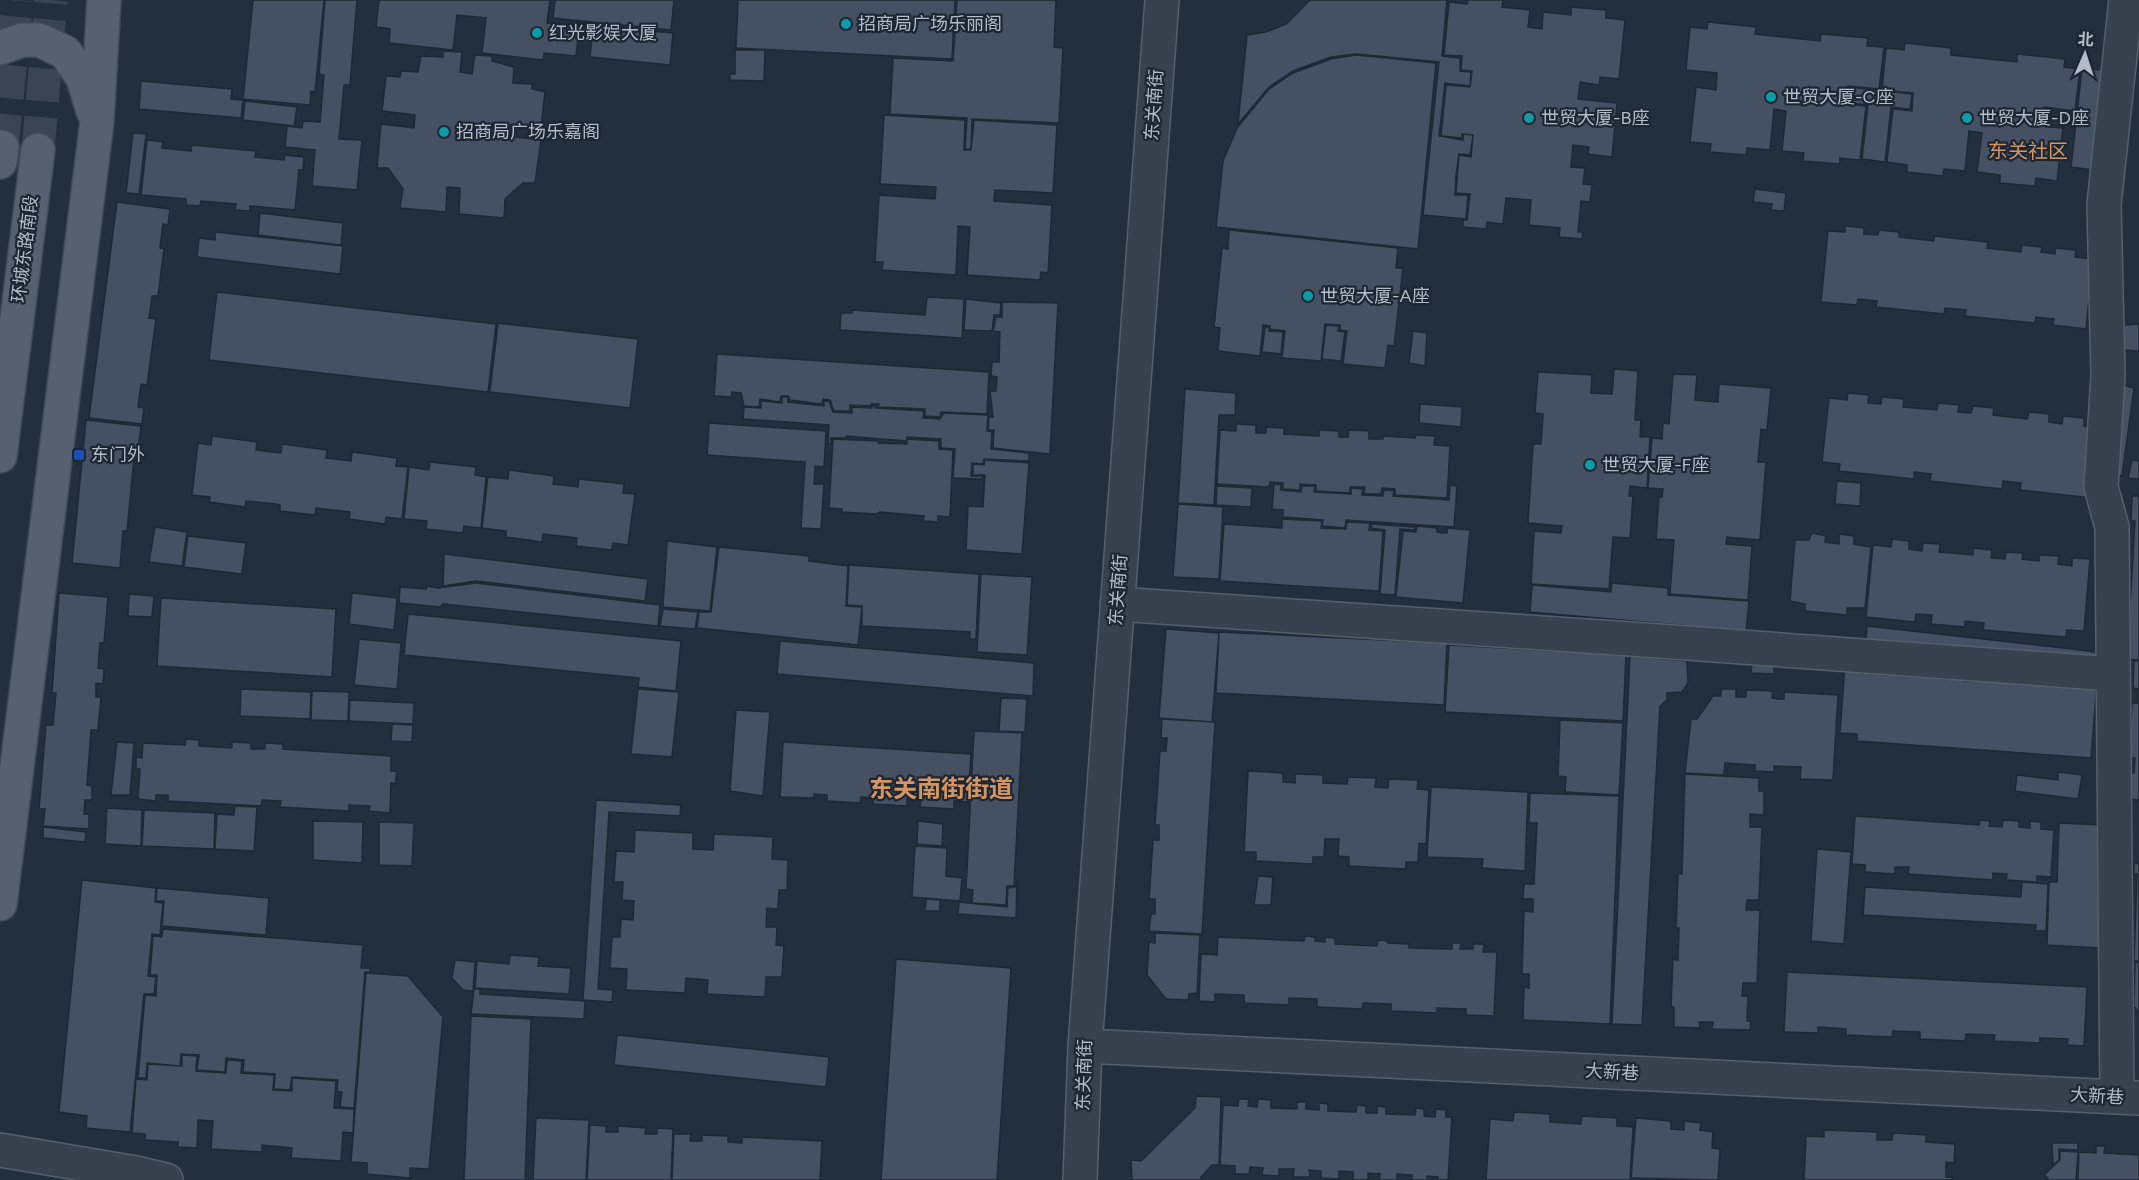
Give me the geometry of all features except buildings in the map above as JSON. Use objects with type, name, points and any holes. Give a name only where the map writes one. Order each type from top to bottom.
[{"type":"main road","points":[[0,904],[97,121],[104,0]]},
{"type":"main road","points":[[0,48],[22,40],[39,40],[65,52],[83,78],[97,121]]},
{"type":"main road","name":"环城东路南段","points":[[0,456],[38,150]]},
{"type":"street","name":"东关南街","points":[[1080,1180],[1085,1046],[1162,0]]},
{"type":"street","points":[[2126,0],[2104,204],[2109,375],[2101,488],[2112,527],[2113,674],[2128,1097]]},
{"type":"street","points":[[1117,604],[1643,639],[2113,674]]},
{"type":"street","name":"大新巷","points":[[1085,1046],[2128,1097]]},
{"type":"street","points":[[0,1150],[166,1180]]},
{"type":"tunnel","points":[[2,147],[17,0]]},
{"type":"tunnel","points":[[38,150],[51,0]]},
{"type":"place","name":"招商局广场乐丽阁","points":[[846,24]]},
{"type":"place","name":"红光影娱大厦","points":[[537,33]]},
{"type":"place","name":"世贸大厦-C座","points":[[1771,97]]},
{"type":"place","name":"世贸大厦-B座","points":[[1529,118]]},
{"type":"place","name":"世贸大厦-D座","points":[[1967,118]]},
{"type":"place","name":"招商局广场乐嘉阁","points":[[444,132]]},
{"type":"place","name":"世贸大厦-A座","points":[[1308,296]]},
{"type":"place","name":"东门外","points":[[79,455]]},
{"type":"place","name":"世贸大厦-F座","points":[[1590,465]]},
{"type":"district","name":"东关社区","points":[[2028,151]]},
{"type":"district","name":"东关南街街道","points":[[941,788]]}]
